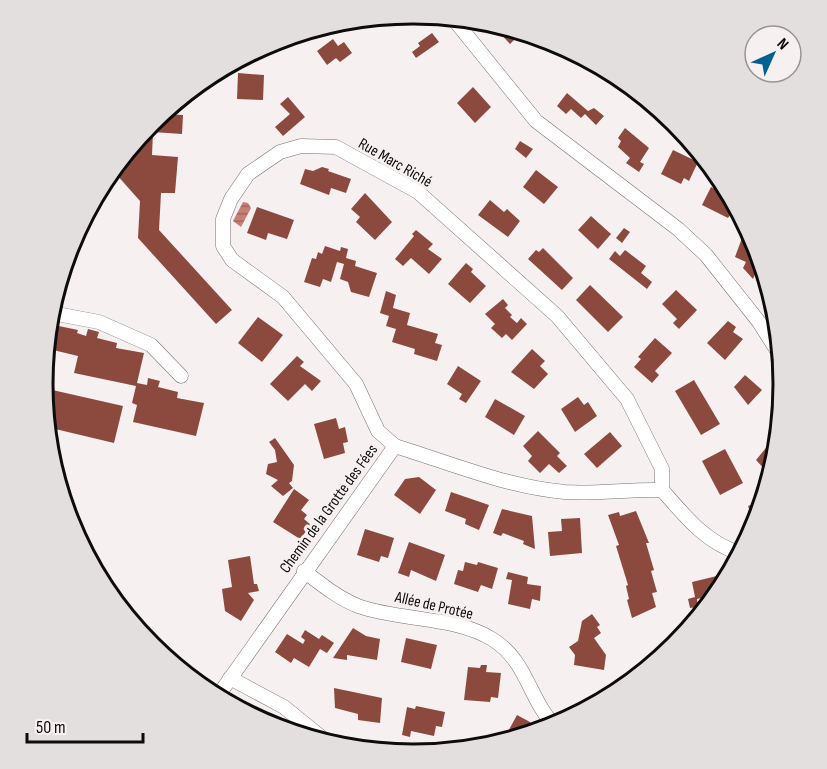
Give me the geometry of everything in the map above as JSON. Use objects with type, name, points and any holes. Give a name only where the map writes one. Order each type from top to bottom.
[{"type":"street","points":[[460,27],[536,121],[678,229],[706,255],[759,322],[771,342]]},
{"type":"street","name":"Rue Marc Riché","points":[[395,446],[378,430],[356,384],[284,297],[232,260],[223,246],[223,219],[231,199],[248,174],[280,152],[301,146],[336,147],[418,192],[557,316],[627,399],[662,469],[662,490]]},
{"type":"street","points":[[60,315],[99,322],[151,345],[181,376]]},
{"type":"street","name":"Chemin de la Grotte des Fées","points":[[222,690],[304,571],[395,446],[526,487],[567,492],[662,490]]},
{"type":"street","points":[[662,490],[699,532],[720,546],[733,551]]},
{"type":"street","name":"Allée de Protée","points":[[304,571],[341,598],[360,606],[472,630],[492,639],[523,669],[550,718]]},
{"type":"street","points":[[230,678],[284,707],[314,731]]},
{"type":"shaded area","points":[[243,202],[248,203],[251,208],[241,227],[233,221]]},
{"type":"building","points":[[432,33],[439,42],[416,58],[412,52],[420,46],[418,43]]},
{"type":"building","points":[[501,35],[515,39],[510,44]]},
{"type":"building","points":[[333,39],[338,46],[344,42],[352,53],[340,62],[336,58],[327,65],[317,51]]},
{"type":"building","points":[[238,73],[264,75],[263,100],[237,99]]},
{"type":"building","points":[[473,87],[491,107],[475,123],[457,103]]},
{"type":"building","points":[[567,93],[588,111],[594,108],[604,116],[596,125],[585,114],[581,118],[571,109],[566,114],[557,106]]},
{"type":"building","points":[[288,97],[305,117],[283,136],[275,127],[290,114],[280,104]]},
{"type":"building","points":[[174,115],[183,115],[182,134],[157,132]]},
{"type":"building","points":[[625,128],[649,148],[640,162],[644,164],[639,172],[626,163],[630,158],[618,147],[621,141],[618,138]]},
{"type":"building","points":[[153,136],[152,155],[178,157],[175,193],[161,193],[159,230],[232,310],[216,324],[138,238],[140,201],[119,177]]},
{"type":"building","points":[[520,141],[533,149],[526,158],[515,149]]},
{"type":"building","points":[[673,150],[698,162],[689,181],[684,178],[681,184],[661,174]]},
{"type":"building","points":[[322,167],[351,179],[346,193],[331,188],[329,195],[300,184],[305,169],[313,171]]},
{"type":"building","points":[[536,170],[558,187],[544,204],[523,187]]},
{"type":"building","points":[[711,187],[717,190],[731,214],[728,218],[702,205]]},
{"type":"building","points":[[365,193],[392,222],[375,240],[356,222],[360,217],[351,209]]},
{"type":"building","points":[[490,200],[504,212],[507,209],[520,221],[508,237],[478,215]]},
{"type":"building","points":[[257,207],[294,220],[287,239],[268,233],[266,240],[247,233]]},
{"type":"building","points":[[591,216],[611,234],[598,249],[578,230]]},
{"type":"building","points":[[624,228],[630,232],[622,243],[616,238]]},
{"type":"building","points":[[416,230],[433,244],[428,249],[442,259],[429,274],[411,258],[403,266],[395,259],[414,236],[412,234]]},
{"type":"building","points":[[743,238],[756,272],[753,279],[743,268],[746,262],[735,257]]},
{"type":"building","points":[[325,246],[340,251],[341,247],[348,249],[346,258],[356,261],[355,266],[377,273],[369,297],[351,292],[348,282],[340,279],[344,264],[337,262],[331,282],[323,279],[320,287],[304,282],[312,258],[316,259],[318,252],[322,254]]},
{"type":"building","points":[[543,248],[573,278],[562,290],[528,259],[536,250],[539,252]]},
{"type":"building","points":[[625,250],[646,266],[641,273],[652,282],[647,289],[609,259],[615,251],[620,256]]},
{"type":"building","points":[[466,263],[473,269],[471,272],[486,286],[470,303],[448,284]]},
{"type":"building","points":[[590,285],[623,317],[608,332],[576,300]]},
{"type":"building","points":[[676,290],[697,310],[679,329],[673,323],[677,319],[662,304]]},
{"type":"building","points":[[386,291],[396,295],[393,308],[410,313],[407,325],[438,334],[435,343],[442,345],[437,361],[414,354],[415,349],[392,342],[396,329],[386,326],[389,316],[380,313]]},
{"type":"building","points":[[503,299],[508,305],[505,308],[512,315],[510,317],[517,323],[521,318],[527,324],[512,340],[506,334],[502,338],[491,328],[495,324],[485,314]]},
{"type":"building","points":[[258,317],[283,335],[262,362],[238,343]]},
{"type":"building","points":[[728,321],[736,327],[733,332],[743,339],[725,360],[707,343]]},
{"type":"building","points":[[58,326],[78,330],[77,333],[86,336],[88,329],[99,332],[97,338],[117,343],[116,348],[144,353],[137,383],[147,385],[148,378],[160,381],[158,387],[178,392],[177,398],[204,403],[196,436],[133,422],[137,405],[132,403],[136,386],[74,373],[78,356],[55,350]]},
{"type":"building","points":[[655,338],[672,353],[655,371],[659,375],[652,383],[634,367],[641,359],[638,357]]},
{"type":"building","points":[[532,349],[545,361],[540,366],[548,374],[534,389],[511,372]]},
{"type":"building","points":[[297,356],[304,362],[300,366],[321,381],[312,391],[305,384],[288,401],[270,384]]},
{"type":"building","points":[[458,366],[481,381],[466,403],[459,399],[462,394],[447,384]]},
{"type":"building","points":[[745,375],[762,390],[748,405],[734,387]]},
{"type":"building","points":[[694,380],[720,424],[701,435],[675,391]]},
{"type":"building","points":[[53,390],[123,406],[114,443],[56,429]]},
{"type":"building","points":[[578,397],[584,405],[588,402],[597,416],[575,432],[561,409]]},
{"type":"building","points":[[495,399],[525,416],[514,435],[485,417]]},
{"type":"building","points":[[336,418],[339,429],[345,427],[348,442],[343,443],[345,453],[324,459],[314,424]]},
{"type":"building","points":[[538,431],[560,453],[557,456],[567,466],[559,473],[549,464],[540,473],[528,461],[532,456],[523,446]]},
{"type":"building","points":[[610,432],[622,446],[597,468],[584,454]]},
{"type":"building","points":[[275,438],[294,465],[292,481],[289,483],[293,488],[283,496],[271,486],[278,480],[266,474],[268,464],[277,462],[275,450],[269,442]]},
{"type":"building","points":[[769,444],[764,469],[756,460]]},
{"type":"building","points":[[725,449],[743,483],[720,495],[702,461]]},
{"type":"building","points":[[419,477],[436,490],[420,514],[394,495],[405,479]]},
{"type":"building","points":[[294,489],[309,500],[301,510],[307,515],[304,519],[311,525],[300,539],[273,522]]},
{"type":"building","points":[[451,492],[489,505],[479,530],[465,524],[466,519],[445,511]]},
{"type":"building","points":[[502,509],[532,516],[535,549],[523,544],[524,541],[503,533],[501,536],[493,533]]},
{"type":"building","points":[[636,511],[649,543],[646,543],[654,570],[651,571],[657,592],[652,593],[656,607],[632,618],[627,600],[629,599],[626,586],[628,585],[616,546],[619,545],[608,515],[619,512],[620,516]]},
{"type":"building","points":[[580,518],[582,553],[550,556],[548,532],[562,531],[561,519]]},
{"type":"building","points":[[365,529],[394,538],[388,558],[381,556],[379,562],[357,555]]},
{"type":"building","points":[[409,542],[445,555],[436,581],[411,570],[409,577],[398,573]]},
{"type":"building","points":[[250,556],[254,584],[257,584],[259,591],[248,593],[254,600],[241,621],[225,611],[222,589],[232,587],[228,560]]},
{"type":"building","points":[[465,562],[477,565],[478,562],[498,568],[492,589],[481,585],[478,592],[454,584],[458,570],[463,571]]},
{"type":"building","points":[[508,572],[528,577],[527,584],[541,586],[540,601],[532,599],[530,609],[508,604],[512,580],[506,579]]},
{"type":"building","points":[[719,575],[705,597],[697,599],[697,607],[690,608],[688,599],[695,597],[692,582]]},
{"type":"building","points":[[592,614],[600,625],[597,627],[601,633],[594,638],[606,655],[604,670],[574,665],[575,655],[569,647],[578,641],[582,621]]},
{"type":"building","points":[[353,628],[366,636],[380,639],[377,660],[347,655],[347,660],[333,658]]},
{"type":"building","points":[[305,630],[319,639],[322,635],[334,643],[327,653],[320,649],[309,667],[294,658],[291,663],[275,652],[287,634],[303,644],[305,640],[301,637]]},
{"type":"building","points":[[406,638],[437,645],[431,669],[401,662]]},
{"type":"building","points":[[481,665],[487,665],[486,672],[501,673],[498,698],[491,697],[490,702],[464,700],[468,667],[480,668]]},
{"type":"building","points":[[334,688],[382,698],[380,723],[358,720],[358,714],[335,708]]},
{"type":"building","points":[[416,706],[445,712],[442,727],[436,726],[434,736],[411,731],[410,737],[402,735],[407,707],[415,709]]},
{"type":"building","points":[[517,715],[530,722],[531,725],[507,733]]}]
